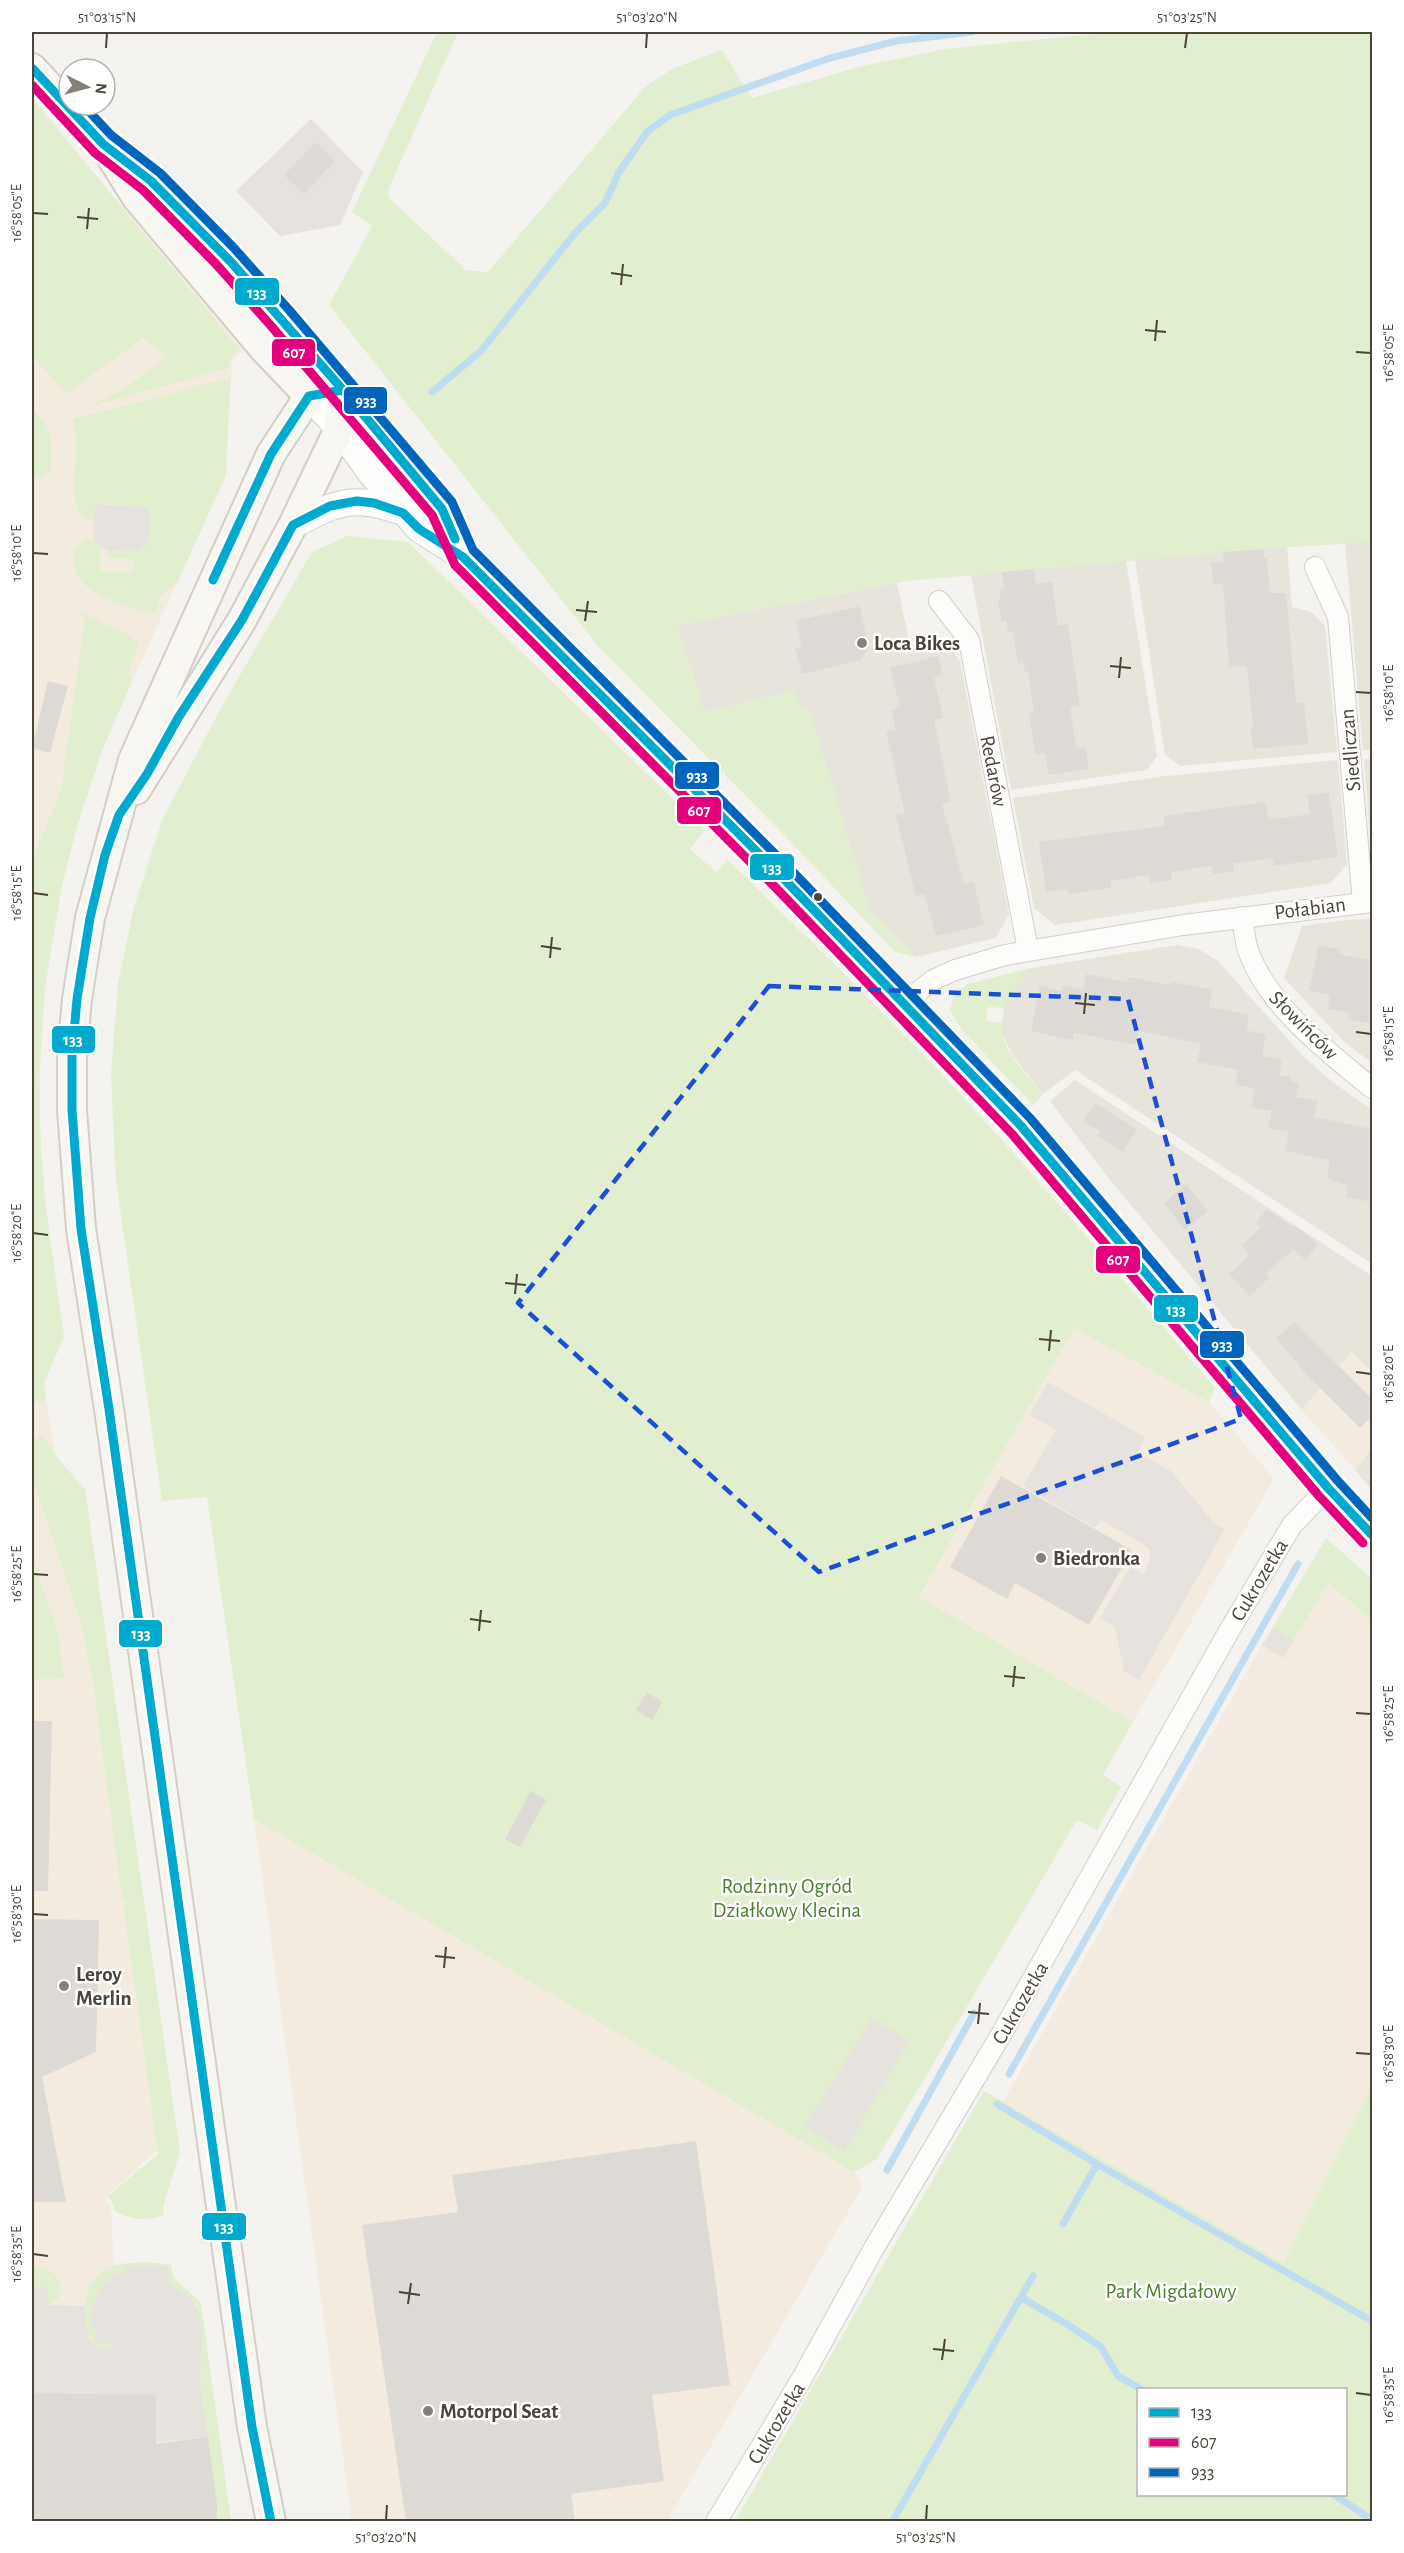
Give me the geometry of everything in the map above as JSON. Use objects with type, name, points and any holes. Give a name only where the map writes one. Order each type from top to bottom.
[{"type":"main road","points":[[32,68],[103,144],[151,181],[224,255],[343,390],[339,429],[293,525],[242,620],[173,728],[147,774],[118,815]]},
{"type":"main road","points":[[103,144],[137,198],[261,347],[309,396],[271,454],[163,689],[133,760],[102,867],[90,918],[77,999],[72,1055],[72,1110],[81,1229],[129,1552],[252,2427],[272,2522]]},
{"type":"street","points":[[309,396],[343,390],[442,509],[463,557]]},
{"type":"street","points":[[309,396],[339,429],[403,513],[419,529],[463,557],[904,1003],[1021,1126],[1328,1488],[1372,1535]]},
{"type":"street","points":[[293,525],[330,506],[357,501],[374,503],[403,513]]},
{"type":"street","name":"Siedliczan","points":[[1315,567],[1338,617],[1368,902]]},
{"type":"street","name":"Redarów","points":[[939,601],[969,640],[1028,950]]},
{"type":"street","name":"Połabian","points":[[904,1003],[923,986],[955,970],[1028,950],[1242,917],[1368,902]]},
{"type":"street","name":"Słowińców","points":[[1242,917],[1248,952],[1267,989],[1326,1051],[1372,1088]]},
{"type":"street","name":"Cukrozetka","points":[[717,2522],[801,2380],[874,2248],[1002,2033],[1229,1631],[1292,1525],[1328,1488]]},
{"type":"highlighted area","points":[[769,986],[1128,999],[1241,1419],[819,1572],[518,1303]]},
{"type":"shaded area","points":[[311,119],[363,172],[340,225],[280,236],[236,191]]},
{"type":"shaded area","points":[[32,182],[104,185],[243,350],[232,362],[226,475],[102,748],[74,831],[46,979],[40,1075],[39,1178],[64,1336],[44,1384],[167,2142],[104,2198],[111,2206],[114,2269],[173,2277],[200,2303],[231,2521],[32,2522]]},
{"type":"shaded area","points":[[95,504],[150,508],[149,540],[138,551],[106,550],[93,539]]},
{"type":"shaded area","points":[[1345,542],[1372,542],[1372,750],[1363,750]]},
{"type":"shaded area","points":[[1287,547],[1292,607],[1312,612],[1325,626],[1337,752],[1180,766],[1165,755],[1135,560]]},
{"type":"shaded area","points":[[1126,561],[1157,756],[1147,770],[1011,790],[971,575]]},
{"type":"shaded area","points":[[897,583],[911,650],[946,643],[960,661],[1009,914],[996,938],[916,957],[869,908],[809,708],[801,709],[794,691],[705,712],[677,625]]},
{"type":"shaded area","points":[[1364,759],[1372,759],[1372,860]]},
{"type":"shaded area","points":[[1338,760],[1347,864],[1331,883],[1055,925],[1034,908],[1013,798],[1166,776]]},
{"type":"shaded area","points":[[1372,919],[1372,1063],[1343,1041],[1284,978],[1302,926]]},
{"type":"shaded area","points":[[1177,945],[1198,949],[1218,961],[1304,1057],[1334,1083],[1372,1110],[1372,1264],[1075,1070],[1043,1094],[1013,1056],[1001,1031],[1004,1005],[1031,968]]},
{"type":"shaded area","points":[[1075,1080],[1372,1276],[1372,1371],[1351,1352],[1302,1410],[1106,1175],[1050,1101]]},
{"type":"shaded area","points":[[1074,1328],[1209,1402],[1274,1479],[1133,1722],[919,1598]]},
{"type":"shaded area","points":[[1351,1352],[1372,1371],[1372,1448],[1355,1470],[1302,1410]]},
{"type":"shaded area","points":[[1048,1382],[1145,1437],[1138,1452],[1172,1472],[1214,1523],[1225,1529],[1139,1680],[1124,1671],[1115,1627],[1100,1618],[1130,1567],[1144,1575],[1150,1559],[1150,1550],[1101,1520],[1095,1528],[1023,1486],[1056,1430],[1029,1415]]},
{"type":"shaded area","points":[[1372,1448],[1372,1490],[1355,1470]]},
{"type":"shaded area","points":[[1328,1583],[1372,1620],[1372,2085],[1283,2263],[1003,2102],[1262,1645],[1283,1658]]},
{"type":"shaded area","points":[[1273,1627],[1294,1640],[1283,1658],[1262,1645]]},
{"type":"shaded area","points":[[254,1819],[854,2172],[863,2186],[667,2521],[352,2521]]},
{"type":"shaded area","points":[[872,2018],[909,2040],[844,2152],[805,2127]]},
{"type":"shaded area","points":[[167,2265],[169,2283],[190,2297],[199,2313],[202,2343],[199,2378],[208,2437],[156,2442],[155,2395],[32,2393],[32,2287],[48,2287],[47,2305],[85,2306],[85,2323],[89,2338],[96,2346],[107,2351],[112,2344],[95,2343],[96,2327],[90,2326],[93,2304],[106,2282],[111,2282],[110,2275],[125,2273],[125,2268]]},
{"type":"green space","points":[[437,32],[458,32],[389,188],[388,197],[466,270],[488,272],[646,86],[674,68],[722,50],[752,98],[859,67],[944,49],[1113,32],[1372,32],[1372,542],[1263,549],[906,581],[677,625],[705,712],[794,691],[801,709],[809,708],[869,908],[916,957],[895,952],[789,840],[597,645],[329,305],[372,226],[352,212]]},
{"type":"green space","points":[[32,98],[239,349],[229,360],[229,368],[88,407],[128,386],[166,357],[143,338],[66,394],[32,355]]},
{"type":"green space","points":[[230,378],[226,475],[177,583],[162,594],[154,613],[128,607],[108,599],[85,585],[74,565],[75,551],[79,545],[92,539],[101,546],[100,572],[134,572],[134,559],[107,558],[107,550],[138,551],[149,540],[151,508],[95,503],[93,522],[80,515],[76,506],[74,483],[76,443],[73,419]]},
{"type":"green space","points":[[32,408],[45,424],[50,437],[51,471],[43,477],[32,477]]},
{"type":"green space","name":"Rodzinny Ogród Działkowy Klecina","points":[[347,536],[408,542],[705,830],[690,849],[716,872],[728,860],[902,1033],[1024,1165],[1215,1388],[1209,1402],[1074,1328],[919,1597],[1133,1722],[1103,1775],[1121,1787],[1097,1830],[1077,1820],[877,2159],[854,2172],[254,1819],[207,1497],[162,1501],[116,1181],[111,1074],[118,983],[134,907],[163,818],[222,706],[312,552]]},
{"type":"green space","points":[[74,609],[127,634],[139,644],[130,666],[131,684],[103,748],[78,823],[62,885],[44,992],[39,1079],[41,1148],[46,1208],[64,1337],[44,1383],[46,1400],[32,1403],[32,859],[61,791],[85,619]]},
{"type":"green space","points":[[1031,968],[1004,1008],[988,1007],[986,1021],[1002,1023],[1002,1033],[1010,1052],[1043,1094],[1033,1105],[962,1030],[950,1010],[953,996],[967,984]]},
{"type":"green space","points":[[43,1436],[59,1460],[85,1489],[180,2152],[163,2206],[164,2215],[150,2219],[132,2218],[113,2210],[114,2205],[108,2196],[158,2154],[124,1909],[126,1902],[122,1897],[93,1683],[82,1625],[32,1477],[32,1440]]},
{"type":"green space","points":[[1326,1538],[1372,1579],[1372,1620],[1328,1583],[1294,1640],[1273,1627]]},
{"type":"green space","points":[[32,1557],[58,1632],[64,1676],[62,1679],[32,1679]]},
{"type":"green space","name":"Park Migdałowy","points":[[1372,2085],[1372,2521],[735,2521],[984,2091],[1283,2263]]},
{"type":"green space","points":[[157,2263],[171,2265],[173,2277],[201,2303],[231,2521],[217,2521],[217,2504],[199,2378],[202,2337],[197,2307],[190,2297],[125,2269],[126,2273],[111,2282],[90,2326],[97,2326],[113,2344],[112,2347],[104,2351],[95,2344],[85,2323],[86,2298],[97,2276],[106,2269],[118,2265]]},
{"type":"green space","points":[[32,2268],[48,2270],[55,2275],[62,2289],[58,2299],[47,2305],[48,2287],[32,2287]]},
{"type":"building","points":[[316,142],[335,161],[304,194],[284,175]]},
{"type":"building","points":[[1263,549],[1264,558],[1267,558],[1270,593],[1286,593],[1296,703],[1304,702],[1308,744],[1253,749],[1247,666],[1229,667],[1223,584],[1213,585],[1211,563],[1224,562],[1223,552]]},
{"type":"building","points":[[1033,569],[1036,584],[1052,581],[1058,626],[1068,624],[1080,706],[1070,707],[1076,748],[1085,747],[1089,769],[1049,775],[1045,753],[1035,754],[1029,713],[1034,712],[1028,671],[1025,672],[1024,663],[1018,664],[1013,631],[1008,632],[1006,621],[1001,622],[998,600],[1000,600],[999,589],[1004,588],[1002,572]]},
{"type":"building","points":[[859,606],[869,647],[861,660],[802,674],[795,648],[802,646],[796,621]]},
{"type":"building","points":[[938,656],[943,675],[934,678],[943,718],[934,720],[951,802],[942,804],[964,884],[974,882],[984,925],[936,936],[924,894],[916,896],[896,815],[905,813],[886,732],[896,730],[891,710],[900,707],[890,668]]},
{"type":"building","points":[[48,681],[68,686],[50,753],[32,748]]},
{"type":"building","points":[[1329,793],[1338,857],[1274,866],[1273,858],[1233,863],[1234,871],[1213,874],[1212,866],[1171,872],[1172,880],[1150,883],[1149,875],[1110,881],[1111,888],[1068,894],[1067,889],[1046,892],[1039,842],[1165,826],[1163,816],[1265,802],[1269,820],[1310,814],[1307,795]]},
{"type":"building","points":[[1319,945],[1340,949],[1339,954],[1372,960],[1372,1024],[1348,1019],[1349,1013],[1328,1009],[1330,995],[1309,990]]},
{"type":"building","points":[[1086,974],[1128,982],[1129,977],[1170,985],[1171,982],[1212,989],[1209,1007],[1249,1015],[1246,1030],[1266,1035],[1262,1056],[1282,1060],[1279,1075],[1291,1077],[1290,1081],[1299,1083],[1296,1097],[1318,1101],[1314,1117],[1372,1129],[1372,1202],[1346,1197],[1348,1186],[1327,1179],[1330,1160],[1285,1151],[1289,1132],[1268,1128],[1272,1111],[1251,1107],[1255,1089],[1235,1084],[1238,1070],[1197,1062],[1201,1044],[1139,1031],[1136,1045],[1074,1033],[1073,1040],[1031,1031],[1040,986],[1062,991],[1063,986],[1083,990]]},
{"type":"building","points":[[1095,1103],[1137,1130],[1123,1152],[1097,1135],[1100,1131],[1083,1121]]},
{"type":"building","points":[[1186,1184],[1208,1211],[1185,1230],[1164,1203]]},
{"type":"building","points":[[1267,1209],[1292,1227],[1294,1225],[1318,1244],[1306,1260],[1293,1250],[1266,1273],[1270,1277],[1250,1296],[1229,1274],[1249,1256],[1242,1245],[1261,1227],[1256,1223]]},
{"type":"building","points":[[1295,1322],[1372,1399],[1372,1416],[1360,1428],[1306,1374],[1276,1338]]},
{"type":"building","name":"Biedronka","points":[[1001,1476],[1132,1550],[1089,1625],[1015,1583],[1007,1599],[950,1567]]},
{"type":"building","points":[[647,1692],[662,1702],[652,1720],[636,1710]]},
{"type":"building","points":[[32,1721],[52,1721],[48,1891],[32,1891]]},
{"type":"building","points":[[531,1791],[546,1800],[520,1847],[505,1839]]},
{"type":"building","name":"Leroy Merlin","points":[[32,1919],[99,1920],[96,2052],[42,2077],[66,2202],[32,2202]]},
{"type":"building","points":[[696,2141],[730,2385],[652,2395],[664,2481],[571,2494],[575,2522],[406,2522],[362,2225],[458,2212],[452,2175]]},
{"type":"building","points":[[32,2393],[156,2395],[156,2444],[208,2437],[217,2504],[217,2522],[32,2522]]},
{"type":"waterway","points":[[432,392],[481,351],[575,233],[605,203],[619,172],[647,132],[670,115],[827,59],[896,41],[972,32]]},
{"type":"waterway","points":[[1009,2074],[1298,1564]]},
{"type":"waterway","points":[[887,2170],[974,2013]]},
{"type":"waterway","points":[[997,2104],[1097,2164],[1063,2224]]},
{"type":"waterway","points":[[1097,2164],[1372,2321]]},
{"type":"waterway","points":[[892,2522],[1033,2276]]},
{"type":"waterway","points":[[1022,2298],[1101,2347],[1118,2376],[1139,2388]]},
{"type":"waterway","points":[[1336,2496],[1372,2520]]},
{"type":"transit line","name":"133","points":[[32,68],[103,144],[151,181],[231,262],[343,390],[442,509],[455,539]]},
{"type":"transit line","name":"607","points":[[32,85],[95,153],[143,190],[215,263],[272,327],[432,515],[455,565],[777,889],[1012,1134],[1319,1496],[1363,1543]]},
{"type":"transit line","name":"933","points":[[94,117],[111,135],[160,173],[233,247],[290,311],[452,502],[473,550],[794,873],[1030,1118],[1337,1480],[1372,1518]]},
{"type":"transit line","name":"133","points":[[213,580],[271,454],[309,396],[343,390]]},
{"type":"transit line","name":"133","points":[[271,2522],[252,2427],[109,1409],[81,1229],[72,1110],[72,1055],[77,999],[90,918],[105,855],[119,815],[147,774],[178,718],[242,620],[293,525],[330,506],[357,501],[374,503],[403,513],[419,529],[463,557],[786,881],[1021,1126],[1328,1488],[1372,1535]]},
{"type":"place","name":"Loca Bikes","points":[[862,643]]},
{"type":"place","name":"Biedronka","points":[[1041,1558]]},
{"type":"place","name":"Leroy Merlin","points":[[64,1986]]},
{"type":"place","name":"Motorpol Seat","points":[[428,2411]]}]
